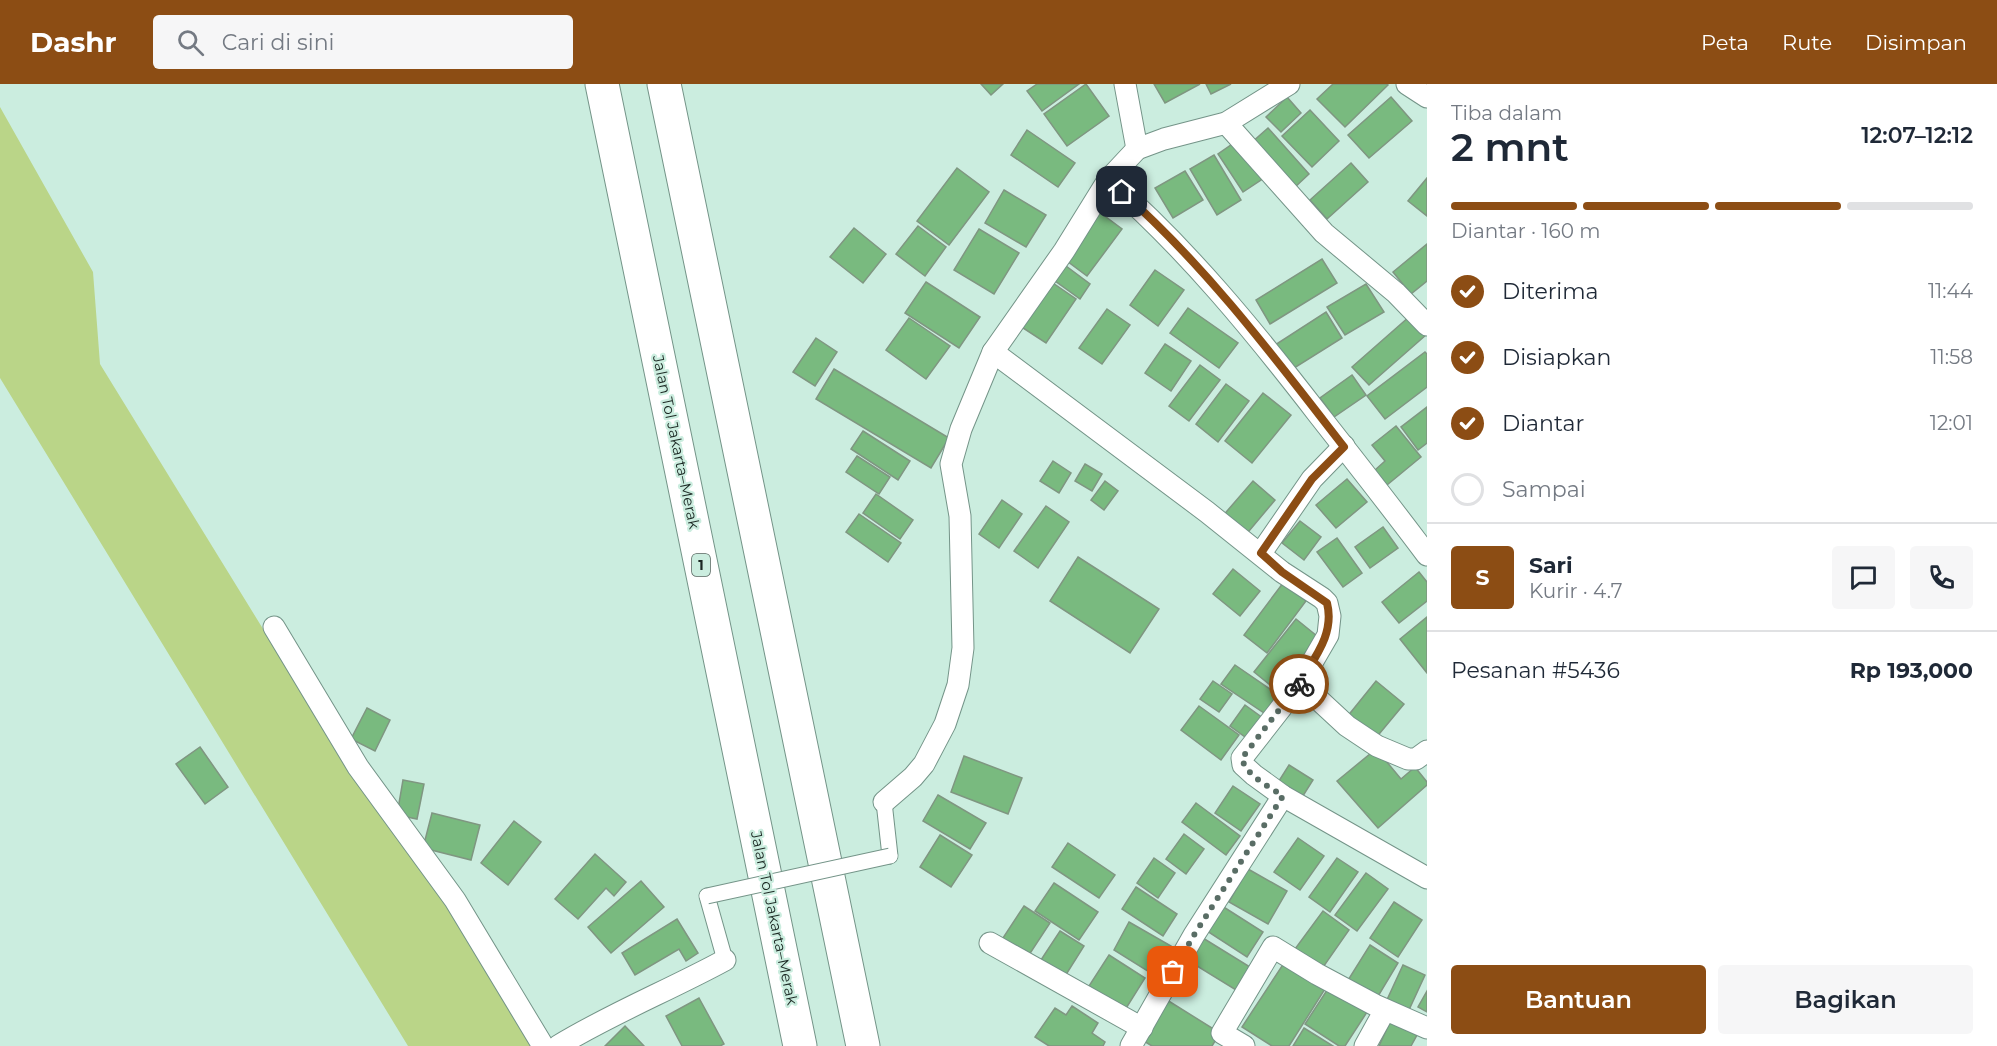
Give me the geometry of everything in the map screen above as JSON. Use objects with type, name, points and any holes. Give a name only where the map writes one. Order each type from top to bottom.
[{"type":"highway","name":"Jalan Tol Jakarta–Merak","points":[[602,84],[800,1046]]},
{"type":"highway","points":[[664,84],[863,1046]]},
{"type":"street","points":[[1125,84],[1137,149]]},
{"type":"street","points":[[558,1046],[646,998],[698,975],[725,960],[707,896],[890,856],[884,802],[907,783],[924,764],[945,724],[958,685],[963,648],[960,516],[951,464],[961,429],[993,352],[1064,251],[1108,180],[1137,149],[1164,139],[1226,123],[1289,84]]},
{"type":"street","points":[[1407,84],[1427,97]]},
{"type":"street","points":[[1226,123],[1324,233],[1396,293],[1427,325]]},
{"type":"street","points":[[1108,180],[1136,204],[1219,291],[1286,372],[1427,555]]},
{"type":"street","points":[[993,352],[1261,553],[1282,572],[1327,603],[1330,616],[1328,635],[1299,686],[1242,758],[1243,765],[1283,796],[1427,878]]},
{"type":"street","points":[[1261,553],[1312,479],[1344,447]]},
{"type":"street","points":[[274,627],[358,766],[455,900],[543,1046]]},
{"type":"street","points":[[1299,686],[1320,701],[1347,726],[1377,746],[1408,759],[1416,759],[1427,752]]},
{"type":"street","points":[[1131,1046],[1194,935],[1283,796]]},
{"type":"street","points":[[990,943],[1142,1028]]},
{"type":"street","points":[[1244,1046],[1219,1040],[1274,947],[1317,974],[1385,1010],[1427,1028]]},
{"type":"street","points":[[1365,1046],[1385,1010]]},
{"type":"green space","points":[[0,107],[93,272],[100,364],[295,681],[540,1046],[408,1046],[0,378]]},
{"type":"building","points":[[981,84],[1003,84],[991,95]]},
{"type":"building","points":[[1037,84],[1079,84],[1042,111],[1027,91]]},
{"type":"building","points":[[1086,84],[1109,116],[1067,146],[1044,114]]},
{"type":"building","points":[[1154,84],[1200,84],[1165,103]]},
{"type":"building","points":[[1206,84],[1231,84],[1211,94]]},
{"type":"building","points":[[1333,84],[1388,85],[1345,127],[1317,99]]},
{"type":"building","points":[[1287,97],[1301,113],[1281,132],[1266,117]]},
{"type":"building","points":[[1391,97],[1412,121],[1369,158],[1348,135]]},
{"type":"building","points":[[1310,110],[1339,141],[1312,167],[1282,136]]},
{"type":"building","points":[[1268,128],[1309,174],[1293,189],[1251,143]]},
{"type":"building","points":[[1027,130],[1075,163],[1058,187],[1011,155]]},
{"type":"building","points":[[1238,140],[1264,178],[1243,192],[1218,154]]},
{"type":"building","points":[[1214,155],[1241,200],[1217,215],[1190,169]]},
{"type":"building","points":[[1351,163],[1368,182],[1327,219],[1310,200]]},
{"type":"building","points":[[957,168],[989,192],[949,245],[917,221]]},
{"type":"building","points":[[1185,171],[1203,200],[1173,218],[1155,188]]},
{"type":"building","points":[[1427,178],[1427,216],[1408,201]]},
{"type":"building","points":[[1004,190],[1046,215],[1026,247],[985,223]]},
{"type":"building","points":[[1098,211],[1122,229],[1087,276],[1063,258]]},
{"type":"building","points":[[918,226],[946,247],[925,276],[896,254]]},
{"type":"building","points":[[854,228],[886,254],[863,283],[830,257]]},
{"type":"building","points":[[979,229],[1019,253],[994,294],[954,270]]},
{"type":"building","points":[[1427,244],[1427,281],[1411,294],[1393,272]]},
{"type":"building","points":[[1322,259],[1337,283],[1270,324],[1256,300]]},
{"type":"building","points":[[1062,263],[1090,284],[1080,299],[1051,278]]},
{"type":"building","points":[[1155,270],[1184,290],[1158,326],[1130,305]]},
{"type":"building","points":[[1050,281],[1076,299],[1046,343],[1020,326]]},
{"type":"building","points":[[926,282],[980,317],[959,348],[905,313]]},
{"type":"building","points":[[1366,284],[1384,312],[1345,335],[1327,307]]},
{"type":"building","points":[[1188,308],[1238,343],[1219,368],[1170,333]]},
{"type":"building","points":[[1107,309],[1130,325],[1102,364],[1079,348]]},
{"type":"building","points":[[1326,312],[1342,338],[1291,370],[1275,345]]},
{"type":"building","points":[[1410,316],[1426,335],[1369,385],[1352,367]]},
{"type":"building","points":[[909,318],[950,346],[926,379],[886,350]]},
{"type":"building","points":[[816,338],[837,352],[815,386],[793,372]]},
{"type":"building","points":[[1165,344],[1191,361],[1171,391],[1145,373]]},
{"type":"building","points":[[1425,352],[1427,354],[1427,387],[1385,419],[1367,396]]},
{"type":"building","points":[[1200,365],[1220,380],[1189,421],[1169,406]]},
{"type":"building","points":[[834,369],[949,438],[931,468],[816,399]]},
{"type":"building","points":[[1352,375],[1366,395],[1334,417],[1320,398]]},
{"type":"building","points":[[1226,384],[1249,401],[1218,442],[1196,424]]},
{"type":"building","points":[[1263,393],[1291,415],[1252,463],[1225,441]]},
{"type":"building","points":[[1427,407],[1427,443],[1418,450],[1401,427]]},
{"type":"building","points":[[1396,426],[1421,457],[1387,485],[1375,470],[1385,461],[1372,445]]},
{"type":"building","points":[[863,431],[910,461],[898,480],[851,449]]},
{"type":"building","points":[[857,456],[890,477],[879,494],[846,472]]},
{"type":"building","points":[[1053,461],[1071,473],[1059,493],[1040,481]]},
{"type":"building","points":[[1085,464],[1102,474],[1092,491],[1075,481]]},
{"type":"building","points":[[1347,479],[1367,502],[1336,528],[1316,505]]},
{"type":"building","points":[[1105,481],[1118,491],[1104,510],[1091,500]]},
{"type":"building","points":[[1253,481],[1275,500],[1244,537],[1221,518]]},
{"type":"building","points":[[876,494],[913,520],[900,539],[863,513]]},
{"type":"building","points":[[1002,500],[1022,514],[999,548],[979,534]]},
{"type":"building","points":[[1046,506],[1069,522],[1038,568],[1014,551]]},
{"type":"building","points":[[859,514],[901,543],[888,562],[846,532]]},
{"type":"building","points":[[1300,521],[1321,537],[1304,560],[1282,543]]},
{"type":"building","points":[[1383,527],[1398,548],[1370,568],[1355,547]]},
{"type":"building","points":[[1337,538],[1362,573],[1343,587],[1317,552]]},
{"type":"building","points":[[1078,557],[1159,609],[1130,653],[1050,601]]},
{"type":"building","points":[[1233,569],[1260,591],[1240,616],[1213,594]]},
{"type":"building","points":[[1419,572],[1427,582],[1427,601],[1399,623],[1382,602]]},
{"type":"building","points":[[1283,583],[1306,601],[1267,653],[1244,635]]},
{"type":"building","points":[[1427,617],[1427,673],[1400,639]]},
{"type":"building","points":[[1296,619],[1322,640],[1280,693],[1254,672]]},
{"type":"building","points":[[1235,665],[1280,696],[1267,715],[1221,684]]},
{"type":"building","points":[[1213,681],[1232,694],[1219,712],[1200,699]]},
{"type":"building","points":[[1376,681],[1404,704],[1375,739],[1347,717]]},
{"type":"building","points":[[1245,705],[1267,721],[1252,742],[1230,726]]},
{"type":"building","points":[[1199,706],[1239,735],[1221,760],[1181,730]]},
{"type":"building","points":[[367,708],[390,720],[375,751],[351,739]]},
{"type":"building","points":[[200,747],[228,787],[205,804],[176,764]]},
{"type":"building","points":[[1376,749],[1401,779],[1415,767],[1427,782],[1427,785],[1378,828],[1337,781]]},
{"type":"building","points":[[964,756],[1022,778],[1008,814],[951,792]]},
{"type":"building","points":[[1289,765],[1313,780],[1301,799],[1277,784]]},
{"type":"building","points":[[403,780],[424,784],[417,819],[397,815]]},
{"type":"building","points":[[1233,786],[1260,804],[1241,831],[1215,813]]},
{"type":"building","points":[[938,795],[986,823],[970,849],[923,821]]},
{"type":"building","points":[[1196,803],[1240,836],[1226,855],[1182,822]]},
{"type":"building","points":[[432,813],[480,825],[471,860],[423,848]]},
{"type":"building","points":[[514,821],[541,842],[508,885],[481,863]]},
{"type":"building","points":[[1184,834],[1204,849],[1186,874],[1166,859]]},
{"type":"building","points":[[940,835],[972,855],[951,887],[920,867]]},
{"type":"building","points":[[1298,838],[1324,856],[1300,890],[1274,872]]},
{"type":"building","points":[[1068,843],[1115,875],[1099,898],[1052,867]]},
{"type":"building","points":[[595,854],[626,882],[614,896],[606,888],[578,919],[555,899]]},
{"type":"building","points":[[1154,858],[1175,873],[1158,898],[1137,883]]},
{"type":"building","points":[[1337,858],[1358,872],[1330,912],[1309,897]]},
{"type":"building","points":[[1248,869],[1287,891],[1268,924],[1229,902]]},
{"type":"building","points":[[1366,873],[1388,889],[1357,931],[1335,915]]},
{"type":"building","points":[[641,881],[664,907],[611,953],[588,927]]},
{"type":"building","points":[[1054,883],[1098,912],[1079,940],[1035,911]]},
{"type":"building","points":[[1136,887],[1177,914],[1163,936],[1122,909]]},
{"type":"building","points":[[1394,902],[1422,920],[1398,957],[1370,938]]},
{"type":"building","points":[[1024,906],[1050,923],[1025,961],[999,944]]},
{"type":"building","points":[[1222,906],[1263,932],[1247,957],[1207,931]]},
{"type":"building","points":[[1323,911],[1349,930],[1319,973],[1292,953]]},
{"type":"building","points":[[677,919],[698,953],[686,961],[679,949],[635,975],[622,953]]},
{"type":"building","points":[[1129,922],[1171,946],[1154,975],[1114,950]]},
{"type":"building","points":[[1060,931],[1084,946],[1062,981],[1037,966]]},
{"type":"building","points":[[1198,935],[1250,967],[1236,990],[1184,958]]},
{"type":"building","points":[[1370,945],[1398,963],[1374,1003],[1345,985]]},
{"type":"building","points":[[1109,955],[1145,978],[1125,1010],[1089,986]]},
{"type":"building","points":[[1284,963],[1325,989],[1289,1046],[1272,1046],[1242,1027]]},
{"type":"building","points":[[1403,965],[1425,975],[1408,1012],[1386,1002]]},
{"type":"building","points":[[1331,984],[1369,1009],[1345,1046],[1339,1046],[1305,1024]]},
{"type":"building","points":[[1427,991],[1427,1012],[1418,1007]]},
{"type":"building","points":[[699,998],[724,1044],[720,1046],[682,1046],[666,1016]]},
{"type":"building","points":[[1167,1000],[1220,1033],[1212,1046],[1152,1046],[1142,1040]]},
{"type":"building","points":[[1072,1006],[1098,1023],[1092,1033],[1105,1042],[1103,1046],[1049,1046],[1035,1037],[1055,1008],[1066,1015]]},
{"type":"building","points":[[1390,1022],[1417,1035],[1411,1046],[1379,1046]]},
{"type":"building","points":[[625,1026],[644,1046],[605,1046]]},
{"type":"building","points":[[1304,1028],[1333,1046],[1293,1046]]},
{"type":"way so far","points":[[1173,972],[1194,935],[1283,796],[1243,765],[1242,758],[1299,684]]},
{"type":"route","points":[[1122,192],[1219,291],[1344,447],[1312,479],[1261,553],[1275,567],[1327,603],[1330,616],[1328,635],[1299,684]]}]
